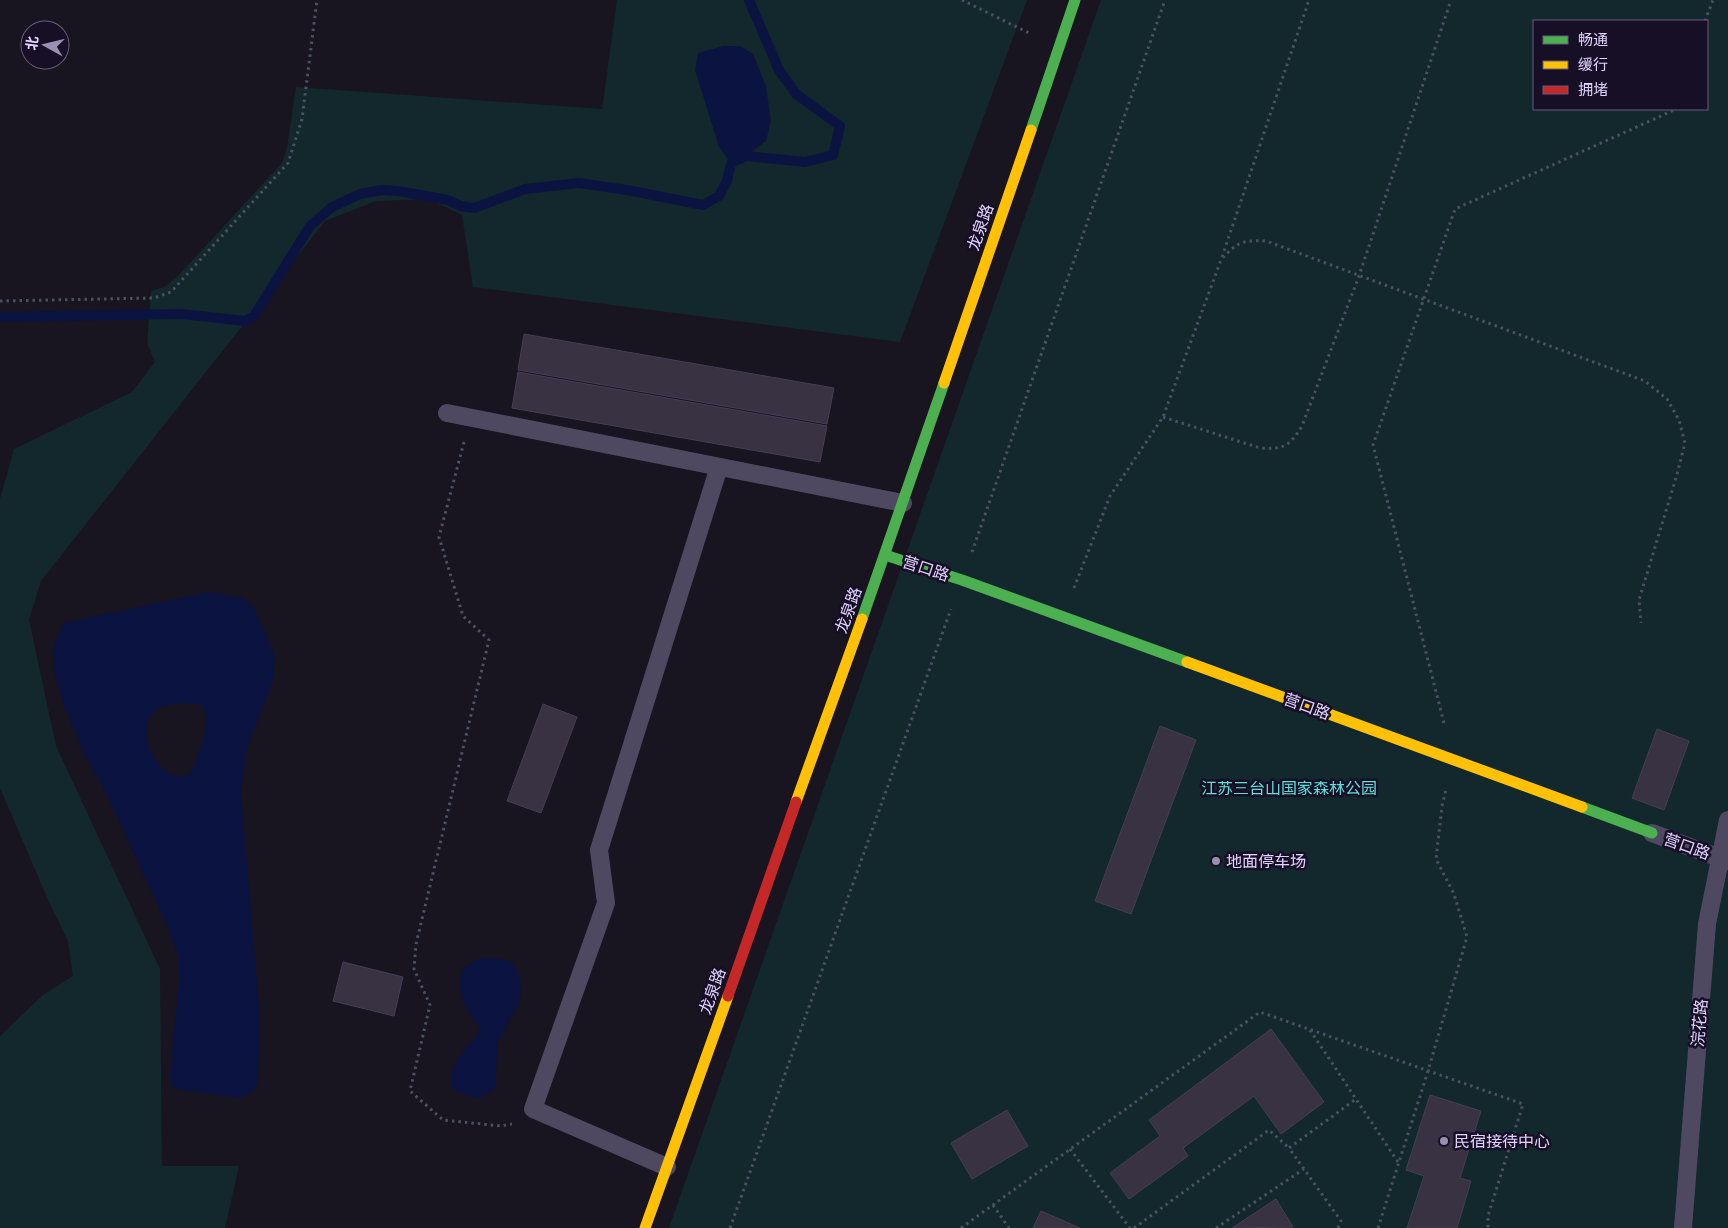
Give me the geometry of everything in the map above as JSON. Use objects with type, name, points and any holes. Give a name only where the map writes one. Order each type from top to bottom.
[{"type":"street","name":"龙泉路","points":[[645,1228],[885,555],[1075,0]]},
{"type":"street","name":"营口路","points":[[885,555],[962,580],[1652,833]]},
{"type":"lane","points":[[447,413],[903,503]]},
{"type":"lane","points":[[667,1167],[533,1109],[606,903],[599,850],[718,470]]},
{"type":"lane","name":"浣花路","points":[[1683,1228],[1707,924],[1724,859],[1728,820]]},
{"type":"lane","name":"营口路","points":[[1652,833],[1724,859]]},
{"type":"path","points":[[0,301],[154,298],[171,292],[288,164],[302,119],[317,0]]},
{"type":"path","points":[[962,0],[1059,49]]},
{"type":"path","points":[[730,1228],[962,580],[1165,0]]},
{"type":"path","points":[[1062,617],[1110,496],[1164,418],[1221,260],[1309,0]]},
{"type":"path","points":[[1164,418],[1260,448],[1276,449],[1292,441],[1302,426],[1359,276],[1451,0]]},
{"type":"path","points":[[1705,20],[1713,0]]},
{"type":"path","points":[[1378,1228],[1428,1071],[1467,937],[1454,894],[1436,858],[1442,806],[1454,760],[1373,444],[1455,209],[1672,110]]},
{"type":"path","points":[[1221,260],[1232,247],[1248,240],[1266,241],[1645,381],[1667,399],[1679,420],[1685,443],[1639,600],[1641,623]]},
{"type":"path","points":[[470,418],[439,537],[463,616],[489,640],[416,944],[414,969],[430,1005],[410,1091],[443,1120],[501,1126],[517,1123],[533,1109]]},
{"type":"path","points":[[961,1228],[1260,1012],[1523,1104],[1488,1216],[1488,1228]]},
{"type":"path","points":[[1310,1030],[1398,1162]]},
{"type":"path","points":[[1289,1148],[1356,1099]]},
{"type":"path","points":[[1070,1149],[1132,1228],[1269,1130],[1289,1148],[1341,1221],[1338,1228]]},
{"type":"path","points":[[1216,1228],[1304,1169]]},
{"type":"path","points":[[992,1205],[1010,1228]]},
{"type":"green space","points":[[617,0],[1027,0],[900,342],[473,287],[462,215],[428,199],[376,201],[325,221],[41,581],[29,620],[56,746],[160,969],[162,1166],[239,1166],[225,1228],[0,1228],[0,1036],[43,995],[73,976],[68,941],[49,902],[0,788],[0,499],[14,449],[132,392],[155,362],[147,343],[151,291],[164,287],[177,277],[282,163],[287,148],[296,87],[602,109]]},
{"type":"green space","name":"江苏三台山国家森林公园","points":[[1101,0],[1728,0],[1728,1228],[669,1228]]},
{"type":"shaded area","points":[[723,46],[740,46],[753,54],[766,86],[771,121],[766,141],[746,156],[731,163],[719,147],[695,70],[698,53]]},
{"type":"shaded area","points":[[209,592],[243,598],[254,608],[275,656],[273,680],[247,748],[241,792],[260,1019],[258,1081],[255,1090],[241,1098],[180,1090],[171,1085],[170,1073],[179,982],[178,955],[169,930],[106,793],[84,754],[64,706],[53,667],[54,644],[64,623]],"holes":[[[187,703],[200,705],[205,710],[206,729],[193,769],[186,776],[170,774],[158,763],[149,746],[147,737],[149,720],[153,713],[165,706]]]},
{"type":"shaded area","points":[[491,958],[506,960],[516,967],[521,982],[520,1001],[498,1042],[495,1087],[490,1093],[482,1097],[473,1097],[463,1094],[452,1087],[451,1079],[460,1057],[481,1030],[466,1007],[460,989],[460,980],[466,967],[472,962]]},
{"type":"building","points":[[524,334],[834,388],[827,424],[518,370]]},
{"type":"building","points":[[518,372],[827,426],[820,462],[512,408]]},
{"type":"building","points":[[543,704],[577,717],[541,813],[507,801]]},
{"type":"building","points":[[1160,726],[1196,740],[1131,914],[1095,901]]},
{"type":"building","points":[[1657,729],[1689,741],[1664,810],[1632,798]]},
{"type":"building","points":[[343,962],[403,977],[394,1016],[333,1001]]},
{"type":"building","points":[[1271,1029],[1324,1102],[1281,1134],[1254,1096],[1183,1148],[1188,1156],[1129,1199],[1110,1173],[1160,1136],[1149,1120]]},
{"type":"building","name":"民宿接待中心","points":[[1430,1095],[1481,1111],[1460,1178],[1471,1181],[1457,1228],[1407,1228],[1424,1176],[1406,1170]]},
{"type":"building","points":[[1007,1110],[1028,1146],[972,1179],[951,1143]]},
{"type":"building","points":[[1276,1199],[1293,1227],[1232,1228]]},
{"type":"building","points":[[1041,1211],[1080,1228],[1033,1228]]},
{"type":"waterway","points":[[0,317],[182,314],[245,321],[254,316],[310,226],[332,207],[360,194],[382,190],[398,191],[448,200],[461,206],[474,208],[525,189],[579,183],[703,205],[719,196],[727,181],[731,163],[746,156],[805,162],[833,155],[840,126],[796,94],[779,70],[749,0]]},
{"type":"traffic: fast","points":[[1031,130],[1075,0]]},
{"type":"traffic: fast","points":[[862,619],[944,383]]},
{"type":"traffic: fast","points":[[885,555],[962,580],[1187,662]]},
{"type":"traffic: fast","points":[[1582,807],[1652,833]]},
{"type":"traffic: slow","points":[[944,383],[1031,130]]},
{"type":"traffic: slow","points":[[796,802],[862,619]]},
{"type":"traffic: slow","points":[[1187,662],[1582,807]]},
{"type":"traffic: slow","points":[[645,1228],[728,996]]},
{"type":"traffic: jam","points":[[728,996],[796,802]]},
{"type":"place","name":"地面停车场","points":[[1216,861]]},
{"type":"place","name":"民宿接待中心","points":[[1444,1141]]}]
